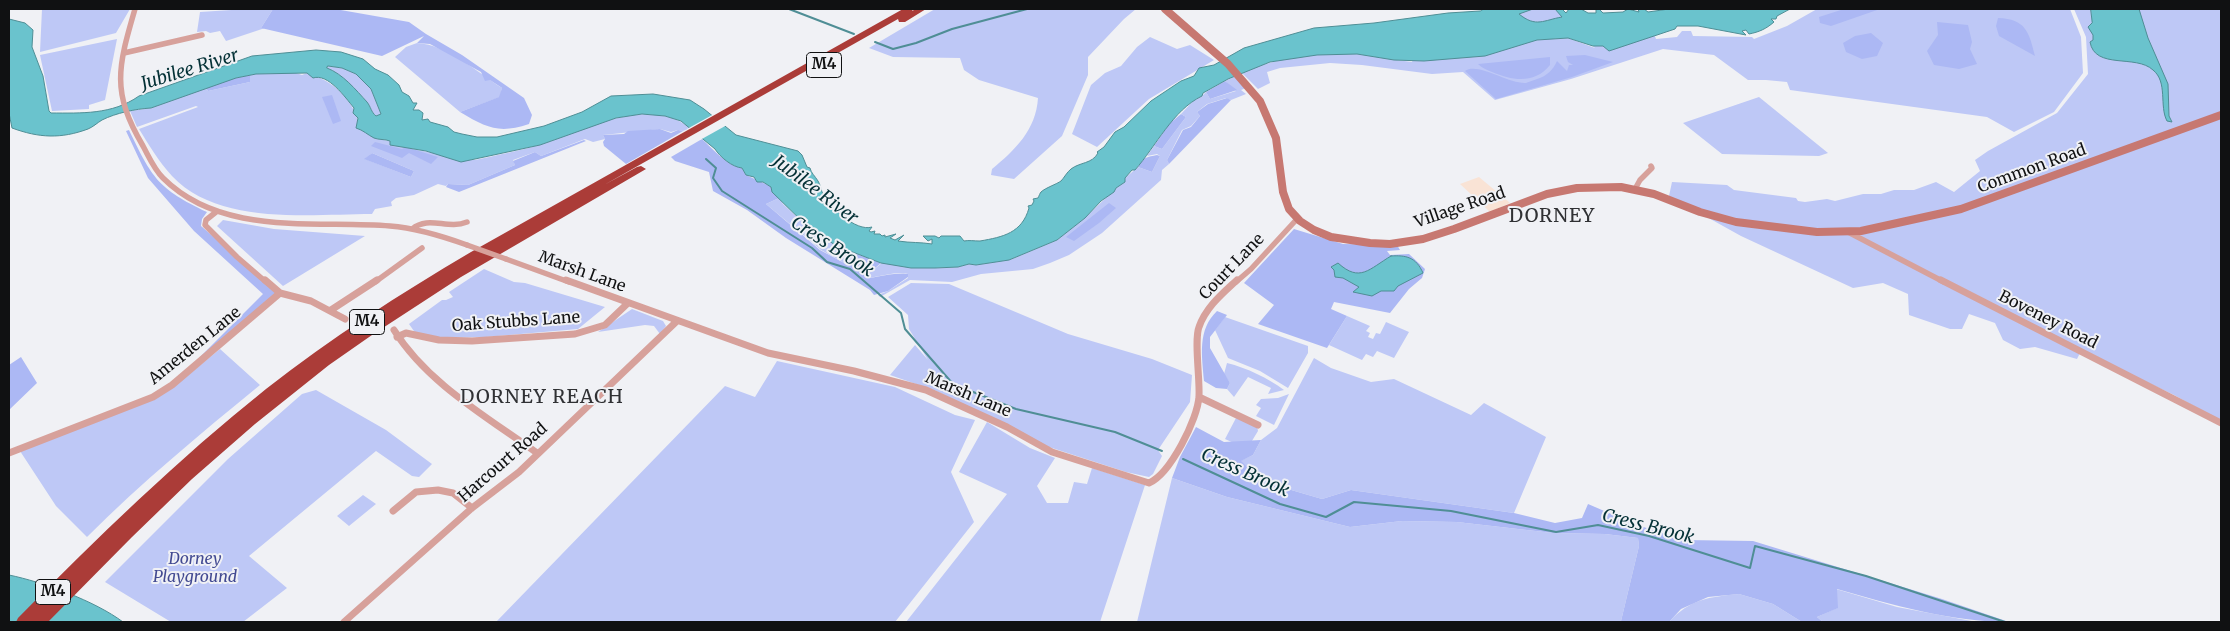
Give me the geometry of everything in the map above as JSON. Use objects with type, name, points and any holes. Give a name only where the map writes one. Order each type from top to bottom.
[{"type":"highway","name":"M4","points":[[722,119],[909,9]]},
{"type":"highway","name":"M4","points":[[23,622],[226,441],[284,393],[344,348],[471,267],[692,136],[922,9]]},
{"type":"highway","name":"M4","points":[[39,622],[88,564]]},
{"type":"main road","points":[[1165,9],[1241,76],[1261,102],[1269,119],[1280,160],[1283,194],[1289,209],[1297,218]]},
{"type":"main road","name":"Common Road","points":[[1848,232],[1861,231],[1961,210],[2221,116]]},
{"type":"main road","name":"Village Road","points":[[1297,218],[1324,235],[1342,240],[1395,243],[1422,240],[1526,201],[1562,190],[1602,187],[1635,189],[1700,212],[1736,222],[1799,230],[1848,232]]},
{"type":"street","name":"Marsh Lane","points":[[136,9],[124,53],[120,80],[121,100],[151,161],[164,179],[187,196],[216,212],[273,222],[351,224],[412,229],[467,245],[768,353],[854,371],[926,390],[1007,427],[1052,452],[1138,481],[1149,482],[1158,479]]},
{"type":"street","points":[[124,53],[202,35]]},
{"type":"street","points":[[1635,189],[1638,180],[1650,171],[1651,166]]},
{"type":"street","points":[[216,212],[206,220],[205,225],[237,257],[280,293],[311,301],[345,319]]},
{"type":"street","name":"Court Lane","points":[[1158,479],[1170,464],[1196,412],[1199,397],[1198,328],[1214,300],[1251,269],[1297,218]]},
{"type":"street","points":[[412,229],[418,224],[425,222],[453,227],[467,222]]},
{"type":"street","points":[[1861,231],[1864,240]]},
{"type":"street","name":"Boveney Road","points":[[1848,232],[2081,353],[2165,393],[2221,423]]},
{"type":"street","points":[[331,310],[357,295],[422,248]]},
{"type":"street","name":"Amerden Lane","points":[[9,453],[153,397],[172,385],[280,293]]},
{"type":"street","name":"Oak Stubbs Lane","points":[[537,453],[442,384],[407,351],[396,334],[406,333],[427,340],[459,341],[575,334],[597,329],[613,319],[628,303]]},
{"type":"street","name":"Harcourt Road","points":[[344,622],[472,508],[494,493],[676,321]]},
{"type":"street","points":[[1199,397],[1211,401],[1227,412],[1258,425]]},
{"type":"street","points":[[393,511],[416,492],[448,488],[472,508]]},
{"type":"shaded area","points":[[273,9],[335,9],[409,22],[462,55],[524,98],[532,115],[529,124],[509,129],[493,128],[460,112],[499,97],[502,88],[490,80],[485,81],[481,72],[430,44],[417,43],[424,36],[382,56],[261,28]]},
{"type":"shaded area","points":[[1844,9],[1880,9],[1831,26],[1820,23],[1819,17]]},
{"type":"shaded area","points":[[1998,18],[2015,21],[2025,28],[2031,40],[2035,56],[1999,36],[1996,26]]},
{"type":"shaded area","points":[[1937,22],[1968,25],[1972,42],[1970,49],[1977,64],[1959,69],[1934,65],[1927,51],[1938,35]]},
{"type":"shaded area","points":[[1871,33],[1883,43],[1877,56],[1862,59],[1846,52],[1843,43],[1855,36]]},
{"type":"shaded area","points":[[1585,55],[1613,62],[1572,77],[1496,99],[1465,71],[1477,69],[1526,83],[1547,74],[1552,70],[1557,61],[1567,71],[1569,65],[1573,65],[1568,62],[1566,56]]},
{"type":"shaded area","points":[[1550,57],[1550,65],[1544,71],[1531,78],[1523,79],[1500,75],[1478,64]]},
{"type":"shaded area","points":[[250,75],[250,82],[208,91],[206,88],[231,79]]},
{"type":"shaded area","points":[[1225,81],[1237,90],[1210,99],[1206,92]]},
{"type":"shaded area","points":[[332,95],[341,121],[333,124],[322,97]]},
{"type":"shaded area","points":[[1227,98],[1231,100],[1169,164],[1167,160],[1183,130],[1191,127],[1200,116],[1197,112],[1208,104]]},
{"type":"shaded area","points":[[1181,114],[1186,117],[1162,149],[1154,146],[1169,124]]},
{"type":"shaded area","points":[[660,129],[671,133],[678,130],[683,131],[626,164],[604,146],[603,142],[605,139],[603,135]]},
{"type":"shaded area","points":[[129,130],[144,160],[158,180],[177,196],[207,212],[202,219],[201,226],[279,293],[190,367],[263,294],[194,231],[148,178],[126,131]]},
{"type":"shaded area","points":[[702,139],[726,161],[742,168],[746,175],[772,187],[779,198],[766,204],[820,250],[846,264],[857,254],[881,263],[868,274],[870,278],[889,274],[908,274],[908,277],[888,291],[874,295],[870,290],[786,238],[747,210],[713,191],[709,172],[675,161],[671,157]]},
{"type":"shaded area","points":[[584,140],[586,141],[459,192],[446,187],[448,184],[468,185],[515,165],[513,161],[535,152],[541,156]]},
{"type":"shaded area","points":[[375,142],[402,149],[406,147],[438,157],[431,164],[409,153],[402,158],[371,146]]},
{"type":"shaded area","points":[[372,153],[414,171],[411,177],[364,159]]},
{"type":"shaded area","points":[[1157,155],[1160,156],[1152,172],[1138,167],[1143,159]]},
{"type":"shaded area","points":[[1479,177],[1510,203],[1490,212],[1460,184]]},
{"type":"shaded area","points":[[1109,203],[1116,208],[1099,223],[1074,241],[1066,237]]},
{"type":"shaded area","points":[[1294,229],[1343,244],[1397,245],[1400,250],[1387,251],[1390,255],[1409,254],[1425,269],[1422,278],[1409,289],[1390,313],[1334,302],[1331,309],[1347,316],[1327,348],[1258,324],[1274,305],[1244,283]]},
{"type":"shaded area","points":[[1217,311],[1227,315],[1210,337],[1210,348],[1230,383],[1227,389],[1216,388],[1204,381],[1202,344],[1206,326]]},
{"type":"shaded area","points":[[21,357],[37,383],[9,410],[9,365]]},
{"type":"shaded area","points":[[1196,427],[1224,442],[1261,440],[1253,455],[1241,461],[1264,482],[1322,499],[1351,490],[1514,513],[1555,523],[1582,518],[1588,504],[1637,525],[1685,540],[1753,541],[1942,599],[2009,622],[1966,619],[1922,612],[1837,589],[1838,608],[1817,617],[1823,622],[1802,622],[1773,604],[1739,594],[1708,597],[1681,609],[1669,622],[1615,622],[1621,621],[1639,546],[1638,538],[1605,534],[1553,533],[1457,522],[1402,521],[1350,527],[1227,497],[1172,478],[1180,457]]},
{"type":"green space","points":[[42,9],[130,9],[116,33],[40,52]]},
{"type":"green space","points":[[273,9],[261,28],[265,28],[226,41],[220,31],[210,33],[206,31],[197,32],[200,12]]},
{"type":"green space","points":[[935,9],[1136,9],[1088,57],[1088,75],[1062,136],[1014,179],[991,175],[992,169],[1016,147],[1029,130],[1038,98],[979,80],[964,70],[960,58],[893,57],[869,48]]},
{"type":"green space","points":[[1484,9],[1554,9],[1564,18],[1553,21],[1533,22]]},
{"type":"green space","points":[[1817,9],[2070,9],[2081,37],[2083,73],[2054,112],[2014,132],[1987,117],[1790,90],[1787,82],[1748,80],[1714,55],[1663,49],[1571,79],[1495,100],[1463,72],[1432,74],[1330,63],[1280,68],[1267,72],[1270,83],[1258,89],[1242,73],[1269,63],[1313,54],[1358,54],[1412,62],[1413,59],[1527,40],[1568,38],[1595,48],[1593,46],[1653,31],[1656,39],[1677,37],[1682,31],[1691,31],[1693,36],[1752,37],[1754,39],[1787,26]]},
{"type":"green space","points":[[2074,9],[2221,9],[2221,421],[2174,395],[2081,351],[2077,359],[2035,347],[2020,349],[2003,340],[1995,323],[1969,314],[1962,329],[1950,329],[1909,315],[1908,294],[1883,283],[1853,288],[1741,236],[1669,196],[1672,182],[1727,185],[1734,190],[1796,198],[1798,201],[1805,202],[1827,199],[1835,201],[1863,194],[1881,194],[1894,190],[1914,190],[1936,182],[1954,192],[1980,171],[1975,160],[2057,113],[2088,74],[2086,37]]},
{"type":"green space","points":[[1150,37],[1177,49],[1190,45],[1214,60],[1149,99],[1097,147],[1072,134],[1091,85],[1105,73],[1121,66],[1137,47]]},
{"type":"green space","points":[[117,39],[105,100],[89,105],[89,109],[52,111],[40,55]]},
{"type":"green space","points":[[417,43],[440,49],[462,60],[502,88],[500,97],[460,112],[395,57],[406,47]]},
{"type":"green space","points":[[328,66],[342,68],[362,79],[371,89],[381,114],[376,116],[358,92],[343,78],[327,68]]},
{"type":"green space","points":[[293,72],[302,75],[307,73],[317,77],[342,93],[353,109],[360,129],[377,139],[390,141],[390,144],[467,160],[525,149],[596,124],[636,115],[655,114],[673,118],[690,128],[671,132],[660,129],[603,135],[605,139],[593,142],[585,139],[541,156],[535,152],[513,160],[515,165],[468,185],[448,184],[446,186],[438,184],[414,195],[396,198],[391,202],[392,206],[375,209],[372,214],[266,214],[214,203],[192,192],[167,171],[139,129],[198,107],[196,106],[137,127],[130,111],[151,108],[206,88],[208,91],[250,82],[250,75]],"holes":[[[372,153],[414,171],[411,177],[365,159]]]},
{"type":"green space","points":[[1236,76],[1246,88],[1241,90],[1246,94],[1231,100],[1226,98],[1207,104],[1197,112],[1200,116],[1191,126],[1182,130],[1167,160],[1169,164],[1162,170],[1161,180],[1102,233],[1069,255],[1033,269],[981,274],[952,282],[910,280],[880,297],[878,295],[908,278],[908,274],[900,273],[870,278],[868,274],[883,262],[911,268],[976,265],[1012,259],[1057,240],[1125,182],[1125,178],[1138,167],[1152,172],[1160,156],[1157,154],[1147,156],[1154,146],[1162,149],[1186,117],[1181,114],[1194,100],[1206,92],[1210,99],[1236,91],[1225,81]]},
{"type":"green space","points":[[1759,97],[1828,153],[1819,156],[1722,154],[1683,123]]},
{"type":"green space","points":[[779,198],[811,230],[857,254],[846,264],[821,250],[766,204]]},
{"type":"green space","points":[[223,220],[274,229],[365,236],[283,286],[217,226]]},
{"type":"green space","points":[[484,269],[514,282],[525,283],[605,307],[578,329],[486,337],[444,338],[416,334],[409,324],[442,300],[453,297],[449,292]]},
{"type":"green space","points":[[911,283],[949,284],[1068,334],[1152,359],[1192,375],[1190,402],[1158,450],[1162,456],[1153,474],[1149,477],[1126,472],[1049,447],[936,391],[890,375],[915,345],[928,360],[909,329],[908,315],[888,297]]},
{"type":"green space","points":[[632,309],[663,321],[666,326],[660,334],[654,326],[645,325],[598,332]]},
{"type":"green space","points":[[1347,316],[1370,326],[1366,331],[1370,333],[1368,337],[1373,339],[1376,333],[1380,334],[1386,322],[1409,332],[1394,358],[1377,351],[1373,357],[1366,354],[1362,360],[1329,345]]},
{"type":"green space","points":[[1225,317],[1308,346],[1308,353],[1288,388],[1260,371],[1228,358],[1215,330]]},
{"type":"green space","points":[[220,349],[260,385],[193,440],[87,537],[56,506],[20,451],[172,388]]},
{"type":"green space","points":[[1314,358],[1331,368],[1371,382],[1394,379],[1471,415],[1484,403],[1546,437],[1514,513],[1351,490],[1322,499],[1264,482],[1240,461],[1253,455],[1261,440],[1277,428]]},
{"type":"green space","points":[[777,361],[895,387],[955,415],[975,420],[951,472],[974,522],[895,622],[496,622],[725,386],[755,397]]},
{"type":"green space","points":[[1227,363],[1257,374],[1284,390],[1268,394],[1271,388],[1248,377],[1234,397],[1227,389],[1230,383],[1224,374]]},
{"type":"green space","name":"Dorney Playground","points":[[316,390],[386,430],[432,464],[419,477],[412,476],[376,451],[249,556],[287,588],[243,622],[171,622],[105,582],[228,459],[302,394]]},
{"type":"green space","points":[[1289,394],[1274,425],[1256,416],[1261,408],[1256,405],[1261,399],[1278,398]]},
{"type":"green space","points":[[1236,418],[1257,426],[1258,431],[1247,449],[1225,439]]},
{"type":"green space","points":[[987,422],[1030,448],[1055,458],[1037,486],[1047,503],[1068,503],[1074,482],[1087,484],[1092,468],[1145,485],[1100,622],[906,622],[1007,494],[959,472]]},
{"type":"green space","points":[[1172,478],[1227,497],[1350,527],[1402,521],[1457,522],[1553,533],[1605,534],[1638,538],[1639,546],[1621,621],[1615,622],[1137,622]]},
{"type":"green space","points":[[363,495],[376,504],[349,526],[337,516]]},
{"type":"green space","points":[[1836,589],[1897,607],[1977,622],[1823,622],[1817,617],[1837,608]]},
{"type":"green space","points":[[1739,594],[1773,604],[1802,622],[1669,622],[1685,608],[1701,600]]},
{"type":"water","name":"Jubilee River","points":[[1484,9],[1533,9],[1519,14],[1530,21],[1540,22],[1562,17],[1555,9],[1562,9],[1566,13],[1569,9],[1581,9],[1588,13],[1596,13],[1596,9],[1599,9],[1603,13],[1623,12],[1628,9],[1639,12],[1638,9],[1644,9],[1648,12],[1669,9],[1790,9],[1777,16],[1776,19],[1771,19],[1774,22],[1762,30],[1749,34],[1746,30],[1742,31],[1746,35],[1698,26],[1677,26],[1675,29],[1609,51],[1603,46],[1593,46],[1568,38],[1537,40],[1485,56],[1424,61],[1394,60],[1357,54],[1317,55],[1270,62],[1228,79],[1203,93],[1202,96],[1182,110],[1165,129],[1143,161],[1125,178],[1125,182],[1057,240],[1009,260],[958,267],[911,268],[881,263],[837,246],[811,230],[772,192],[771,187],[763,182],[757,182],[754,177],[746,175],[742,168],[734,166],[727,161],[681,121],[665,116],[642,114],[616,118],[540,145],[461,162],[426,151],[390,145],[390,141],[374,138],[356,128],[358,118],[353,113],[354,108],[341,92],[330,82],[319,77],[313,78],[307,73],[256,74],[236,78],[151,108],[113,115],[88,129],[59,136],[31,134],[12,128],[9,113],[9,19],[25,23],[33,30],[32,47],[43,76],[49,111],[51,113],[96,112],[118,107],[139,96],[252,56],[316,50],[341,52],[363,59],[375,69],[388,75],[399,85],[402,92],[409,96],[413,103],[417,103],[413,110],[419,110],[423,113],[422,120],[428,119],[430,122],[448,127],[454,132],[477,137],[497,137],[544,126],[582,112],[611,96],[653,94],[690,100],[736,135],[798,151],[818,181],[822,192],[837,211],[858,226],[872,227],[869,231],[875,231],[874,234],[885,235],[885,237],[896,234],[890,238],[895,240],[904,235],[898,241],[932,244],[932,239],[928,241],[923,236],[939,238],[941,236],[960,236],[964,241],[980,241],[996,238],[1016,228],[1026,216],[1028,206],[1032,205],[1033,199],[1038,198],[1041,192],[1061,181],[1074,167],[1093,159],[1115,132],[1124,127],[1151,101],[1181,81],[1194,76],[1199,68],[1214,65],[1244,48],[1314,28],[1480,11]],"holes":[[[328,66],[342,68],[356,74],[371,89],[381,114],[376,116],[367,102],[349,83],[327,68]]]},
{"type":"water","points":[[2091,9],[2139,9],[2148,38],[2168,84],[2169,116],[2172,122],[2167,121],[2162,87],[2158,75],[2153,70],[2146,65],[2108,59],[2093,51],[2090,42],[2093,40],[2093,35],[2088,27],[2092,23]]},
{"type":"water","points":[[1391,256],[1401,256],[1414,260],[1423,273],[1398,286],[1394,291],[1381,291],[1372,296],[1353,292],[1359,287],[1343,278],[1335,277],[1334,270],[1331,267],[1338,263],[1352,272],[1359,273],[1370,269]]},
{"type":"water","points":[[9,575],[68,593],[98,607],[123,622],[10,622]]},
{"type":"pier","points":[[714,114],[727,125],[700,140],[687,129]]},
{"type":"waterway","points":[[789,9],[854,34]]},
{"type":"waterway","points":[[875,42],[893,49],[916,43],[952,29],[1027,9]]},
{"type":"waterway","name":"Cress Brook","points":[[706,159],[716,168],[713,178],[722,191],[812,248],[827,262],[850,269],[901,313],[905,329],[953,384],[1016,409],[1115,432],[1162,451]]},
{"type":"waterway","name":"Cress Brook","points":[[1183,459],[1280,504],[1326,517],[1354,502],[1451,511],[1556,532],[1598,525],[1649,536],[1750,568],[1755,546],[1866,576],[2005,622]]},
{"type":"district","name":"DORNEY","points":[[1552,217]]},
{"type":"district","name":"DORNEY REACH","points":[[542,398]]}]
